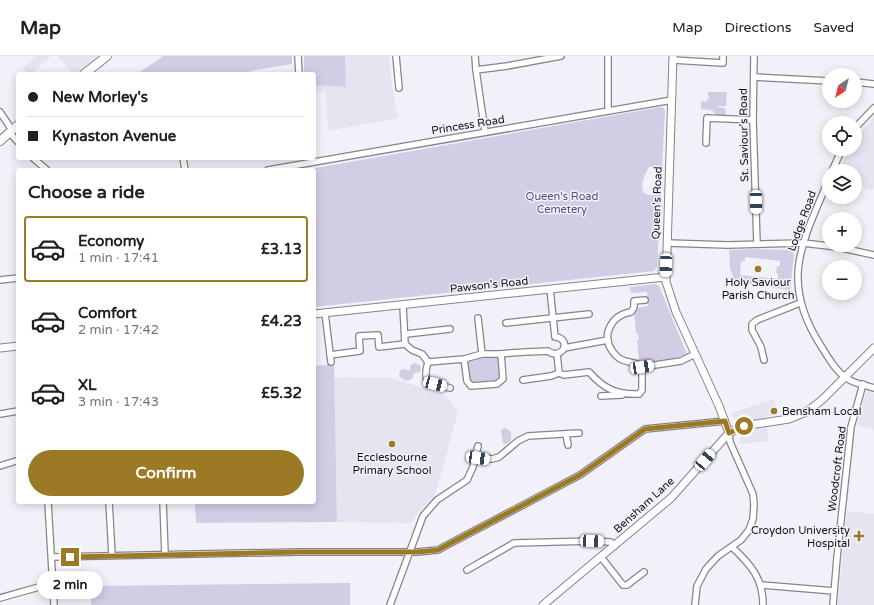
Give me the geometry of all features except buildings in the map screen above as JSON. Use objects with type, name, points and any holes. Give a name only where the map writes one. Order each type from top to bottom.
[{"type":"main road","points":[[87,72],[107,56]]},
{"type":"main road","points":[[0,141],[13,129]]},
{"type":"street","points":[[298,56],[299,72]]},
{"type":"street","points":[[396,56],[399,88]]},
{"type":"street","points":[[475,56],[486,132]]},
{"type":"street","points":[[476,70],[561,56]]},
{"type":"street","points":[[608,56],[608,110]]},
{"type":"street","points":[[673,58],[723,63],[723,56]]},
{"type":"street","name":"St. Saviour's Road","points":[[754,56],[753,120],[757,244]]},
{"type":"street","name":"Queen's Road","points":[[673,58],[665,277],[667,289],[673,304],[729,433]]},
{"type":"street","points":[[754,77],[822,81]]},
{"type":"street","points":[[862,83],[874,84]]},
{"type":"street","name":"Princess Road","points":[[316,159],[486,132],[672,100]]},
{"type":"street","points":[[862,121],[874,108]]},
{"type":"street","points":[[0,112],[13,129]]},
{"type":"street","points":[[706,143],[707,118],[753,120]]},
{"type":"street","points":[[35,160],[45,168]]},
{"type":"street","name":"Princess Road","points":[[275,168],[301,161]]},
{"type":"street","name":"Lodge Road","points":[[822,196],[803,243],[797,283],[800,303],[807,321],[820,344],[835,366],[845,377]]},
{"type":"street","points":[[666,243],[728,245],[803,243],[819,244],[874,255]]},
{"type":"street","name":"Pawson's Road","points":[[316,314],[403,306],[665,277]]},
{"type":"street","points":[[0,280],[16,278]]},
{"type":"street","points":[[550,289],[555,337],[560,338],[564,342],[564,348]]},
{"type":"street","points":[[645,300],[634,301],[634,307],[630,312],[622,313],[616,318],[609,328],[608,340],[613,352],[626,362],[637,364],[642,367],[681,361],[695,354]]},
{"type":"street","points":[[764,360],[761,347],[752,330],[752,324],[757,320],[800,303]]},
{"type":"street","points":[[403,306],[406,334],[405,344]]},
{"type":"street","points":[[325,313],[330,358],[360,351],[359,336],[378,335],[379,347],[405,344],[412,350],[422,354],[428,362]]},
{"type":"street","points":[[506,323],[589,314]]},
{"type":"street","points":[[478,318],[482,354]]},
{"type":"street","points":[[406,334],[450,329]]},
{"type":"street","points":[[428,362],[464,359],[482,354],[514,352],[522,353],[548,351],[557,354],[564,348],[608,340]]},
{"type":"street","points":[[0,348],[16,346]]},
{"type":"street","name":"Bensham Lane","points":[[543,605],[678,492],[729,433],[744,426],[789,419],[808,411],[818,404],[874,348]]},
{"type":"street","points":[[464,359],[467,381],[471,386],[497,384],[502,381],[503,377],[500,354]]},
{"type":"street","points":[[557,354],[559,373]]},
{"type":"street","points":[[428,362],[425,372],[426,380],[450,388]]},
{"type":"street","points":[[601,396],[639,394],[642,392],[642,367]]},
{"type":"street","points":[[523,380],[552,376],[559,373],[564,375],[589,372],[609,389],[625,394]]},
{"type":"street","points":[[845,377],[852,382],[874,388]]},
{"type":"street","name":"Woodcroft Road","points":[[833,605],[851,427],[863,384]]},
{"type":"street","points":[[0,414],[16,411]]},
{"type":"street","points":[[52,557],[165,554],[409,552],[435,550],[580,475],[645,429],[725,421]]},
{"type":"street","points":[[476,457],[492,459],[499,457],[518,441],[528,436],[579,433]]},
{"type":"street","points":[[695,605],[697,586],[703,573],[714,559],[741,540],[749,530],[753,519],[754,505],[752,490],[730,442],[729,433]]},
{"type":"street","points":[[566,434],[568,445]]},
{"type":"street","points":[[390,605],[425,512],[440,497],[466,481],[471,472],[478,446]]},
{"type":"street","points":[[0,466],[16,461]]},
{"type":"street","points":[[48,504],[54,605]]},
{"type":"street","points":[[109,504],[112,555]]},
{"type":"street","points":[[163,504],[165,554]]},
{"type":"street","points":[[467,570],[514,543],[592,541],[610,542],[615,546]]},
{"type":"street","points":[[732,547],[750,565],[761,585],[763,605]]},
{"type":"street","points":[[601,557],[623,584],[627,585],[644,572]]},
{"type":"street","points":[[761,585],[834,591]]},
{"type":"street","points":[[0,598],[39,587],[53,587]]},
{"type":"shaded area","points":[[36,56],[51,56],[33,72],[26,72],[23,68]]},
{"type":"shaded area","points":[[58,56],[98,56],[78,72],[70,72]]},
{"type":"shaded area","points":[[345,56],[389,56],[392,86],[398,118],[328,131],[325,91],[316,91],[316,85],[346,87]]},
{"type":"shaded area","points":[[874,117],[874,189],[872,191],[862,187],[862,164],[842,164],[846,156],[862,156],[862,131]]},
{"type":"shaded area","name":"Ecclesbourne Primary School","points":[[340,377],[392,378],[447,396],[458,412],[435,496],[419,511],[411,523],[337,522],[334,379]]},
{"type":"shaded area","points":[[866,391],[874,393],[874,430],[857,425]]},
{"type":"shaded area","points":[[774,399],[777,415],[765,417],[769,441],[740,444],[740,435],[736,422],[731,413]]},
{"type":"shaded area","name":"Croydon University Hospital","points":[[847,511],[874,514],[874,605],[838,605]]},
{"type":"shaded area","points":[[86,569],[87,585],[59,586],[59,570]]},
{"type":"green space","points":[[163,56],[292,56],[292,64],[250,72],[140,72]]},
{"type":"green space","points":[[304,56],[345,56],[346,87],[316,85],[316,72],[304,72]]},
{"type":"green space","points":[[707,92],[727,92],[726,106],[717,106],[725,108],[726,115],[716,115],[712,110],[701,109],[701,101],[705,102],[709,98]]},
{"type":"green space","name":"Queen's Road Cemetery","points":[[661,107],[664,108],[665,111],[662,167],[649,167],[642,184],[642,189],[647,194],[656,195],[661,192],[657,267],[654,271],[316,307],[315,168]]},
{"type":"green space","points":[[729,250],[792,250],[794,255],[790,290],[735,282],[730,268]],"holes":[[[745,257],[780,261],[780,266],[777,266],[776,273],[778,273],[778,279],[740,275],[741,261],[745,261]]]},
{"type":"green space","points":[[655,284],[659,286],[687,354],[673,359],[646,363],[639,361],[637,340],[639,340],[638,334],[636,333],[634,312],[637,308],[648,306],[647,292],[631,293],[630,287]]},
{"type":"green space","points":[[484,356],[497,358],[499,360],[501,379],[493,382],[493,380],[477,382],[473,385],[469,381],[467,363]]},
{"type":"green space","points":[[414,363],[420,365],[421,370],[414,373],[412,379],[406,381],[400,377],[399,373],[401,370],[404,369],[410,371],[410,366]]},
{"type":"green space","points":[[334,364],[337,522],[196,523],[195,504],[316,504],[316,366]]},
{"type":"green space","points":[[504,428],[510,431],[511,435],[510,442],[505,444],[503,443],[501,431]]},
{"type":"green space","points":[[350,583],[350,605],[91,605],[91,586]]},
{"type":"place","name":"Holy Saviour Parish Church","points":[[758,269]]},
{"type":"place","name":"Bensham Local","points":[[774,411]]},
{"type":"place","name":"Ecclesbourne Primary School","points":[[392,444]]},
{"type":"place","name":"Croydon University Hospital","points":[[859,536]]},
{"type":"route","points":[[70,557],[299,552],[417,552],[435,550],[580,475],[645,429],[725,421],[729,433],[744,426]]}]
